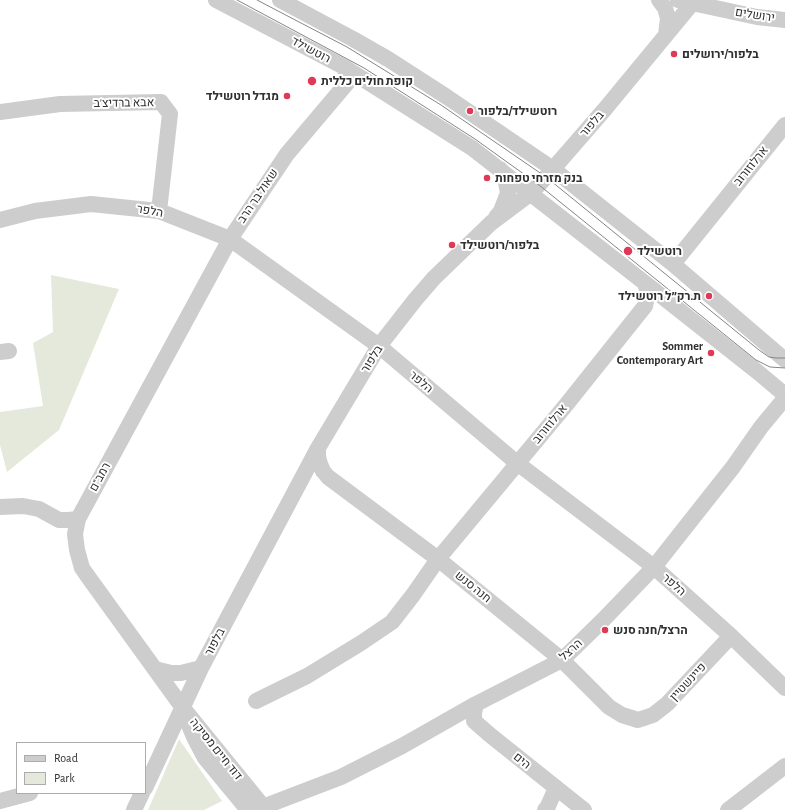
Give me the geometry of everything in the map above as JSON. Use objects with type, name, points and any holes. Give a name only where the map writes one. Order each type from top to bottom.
[{"type":"street","name":"רוטשילד","points":[[216,0],[344,67],[430,120],[472,148],[759,373],[785,397]]},
{"type":"street","points":[[280,0],[388,59],[554,169],[673,264],[785,360]]},
{"type":"street","points":[[659,0],[665,8],[668,18],[666,35]]},
{"type":"street","name":"בלפור","points":[[146,786],[201,668],[318,448],[379,346],[434,278],[491,223],[531,193],[554,169],[666,35],[688,1]]},
{"type":"street","name":"ירושלים","points":[[688,1],[757,17],[785,20]]},
{"type":"street","name":"שאול בר הרב","points":[[230,239],[287,154],[347,83],[347,74],[344,67]]},
{"type":"street","name":"אבא ברדיצ'ב","points":[[0,112],[60,104],[161,102],[170,114],[159,211]]},
{"type":"street","name":"ארלוזורוב","points":[[673,264],[785,125]]},
{"type":"street","points":[[491,223],[501,211],[508,193],[505,177],[499,169]]},
{"type":"street","name":"הלפר","points":[[0,220],[35,211],[90,204],[159,211],[230,239],[379,346],[517,463],[654,567],[731,636],[785,688]]},
{"type":"street","name":"רמב\"ם","points":[[183,708],[82,568],[77,550],[75,534],[78,519],[230,239]]},
{"type":"street","name":"ארלוזורוב","points":[[256,700],[307,676],[392,622],[413,596],[438,559],[645,306],[648,293],[645,283]]},
{"type":"street","points":[[759,373],[771,378],[785,380]]},
{"type":"street","name":"הרצל","points":[[261,809],[340,777],[402,746],[476,704],[562,660],[654,567],[734,468],[761,427],[785,397]]},
{"type":"street","name":"חנה סנש","points":[[318,448],[318,458],[320,464],[328,477],[438,559],[562,660],[609,707],[622,715],[638,720]]},
{"type":"street","points":[[0,507],[23,506],[39,510],[59,520],[78,519]]},
{"type":"street","name":"פיינשטיין","points":[[638,720],[653,715],[667,704],[731,636]]},
{"type":"street","points":[[155,669],[171,673],[181,673],[201,668]]},
{"type":"street","name":"הים","points":[[476,704],[474,721],[584,810]]},
{"type":"street","name":"דוד חיים מסיקה","points":[[183,708],[261,809]]},
{"type":"street","name":"דוד חיים מסיקה","points":[[183,708],[194,737],[205,758],[248,810]]},
{"type":"street","points":[[728,810],[785,766]]},
{"type":"street","points":[[545,810],[556,788]]},
{"type":"street","points":[[0,801],[26,794]]},
{"type":"street","points":[[134,810],[142,794]]},
{"type":"green space","points":[[51,275],[119,289],[59,430],[7,472],[0,445],[0,412],[43,406],[33,343],[53,332]]},
{"type":"green space","points":[[179,739],[222,801],[204,810],[148,810]]},
{"type":"tram line","points":[[237,0],[364,68],[475,139],[539,185],[756,360],[770,367],[785,368]]},
{"type":"tram line","points":[[257,0],[347,47],[441,105],[546,177],[759,350],[769,357],[785,358]]},
{"type":"place","name":"בלפור/ירושלים","points":[[674,54]]},
{"type":"place","name":"קופת חולים כללית","points":[[312,81]]},
{"type":"place","name":"מגדל רוטשילד","points":[[287,96]]},
{"type":"place","name":"רוטשילד/בלפור","points":[[470,111]]},
{"type":"place","name":"בנק מזרחי טפחות","points":[[487,178]]},
{"type":"place","name":"בלפור/רוטשילד","points":[[452,245]]},
{"type":"place","name":"רוטשילד","points":[[628,251]]},
{"type":"place","name":"ת.רק״ל רוטשילד","points":[[709,296]]},
{"type":"place","name":"Sommer Contemporary Art","points":[[711,353]]},
{"type":"place","name":"הרצל/חנה סנש","points":[[605,630]]}]
